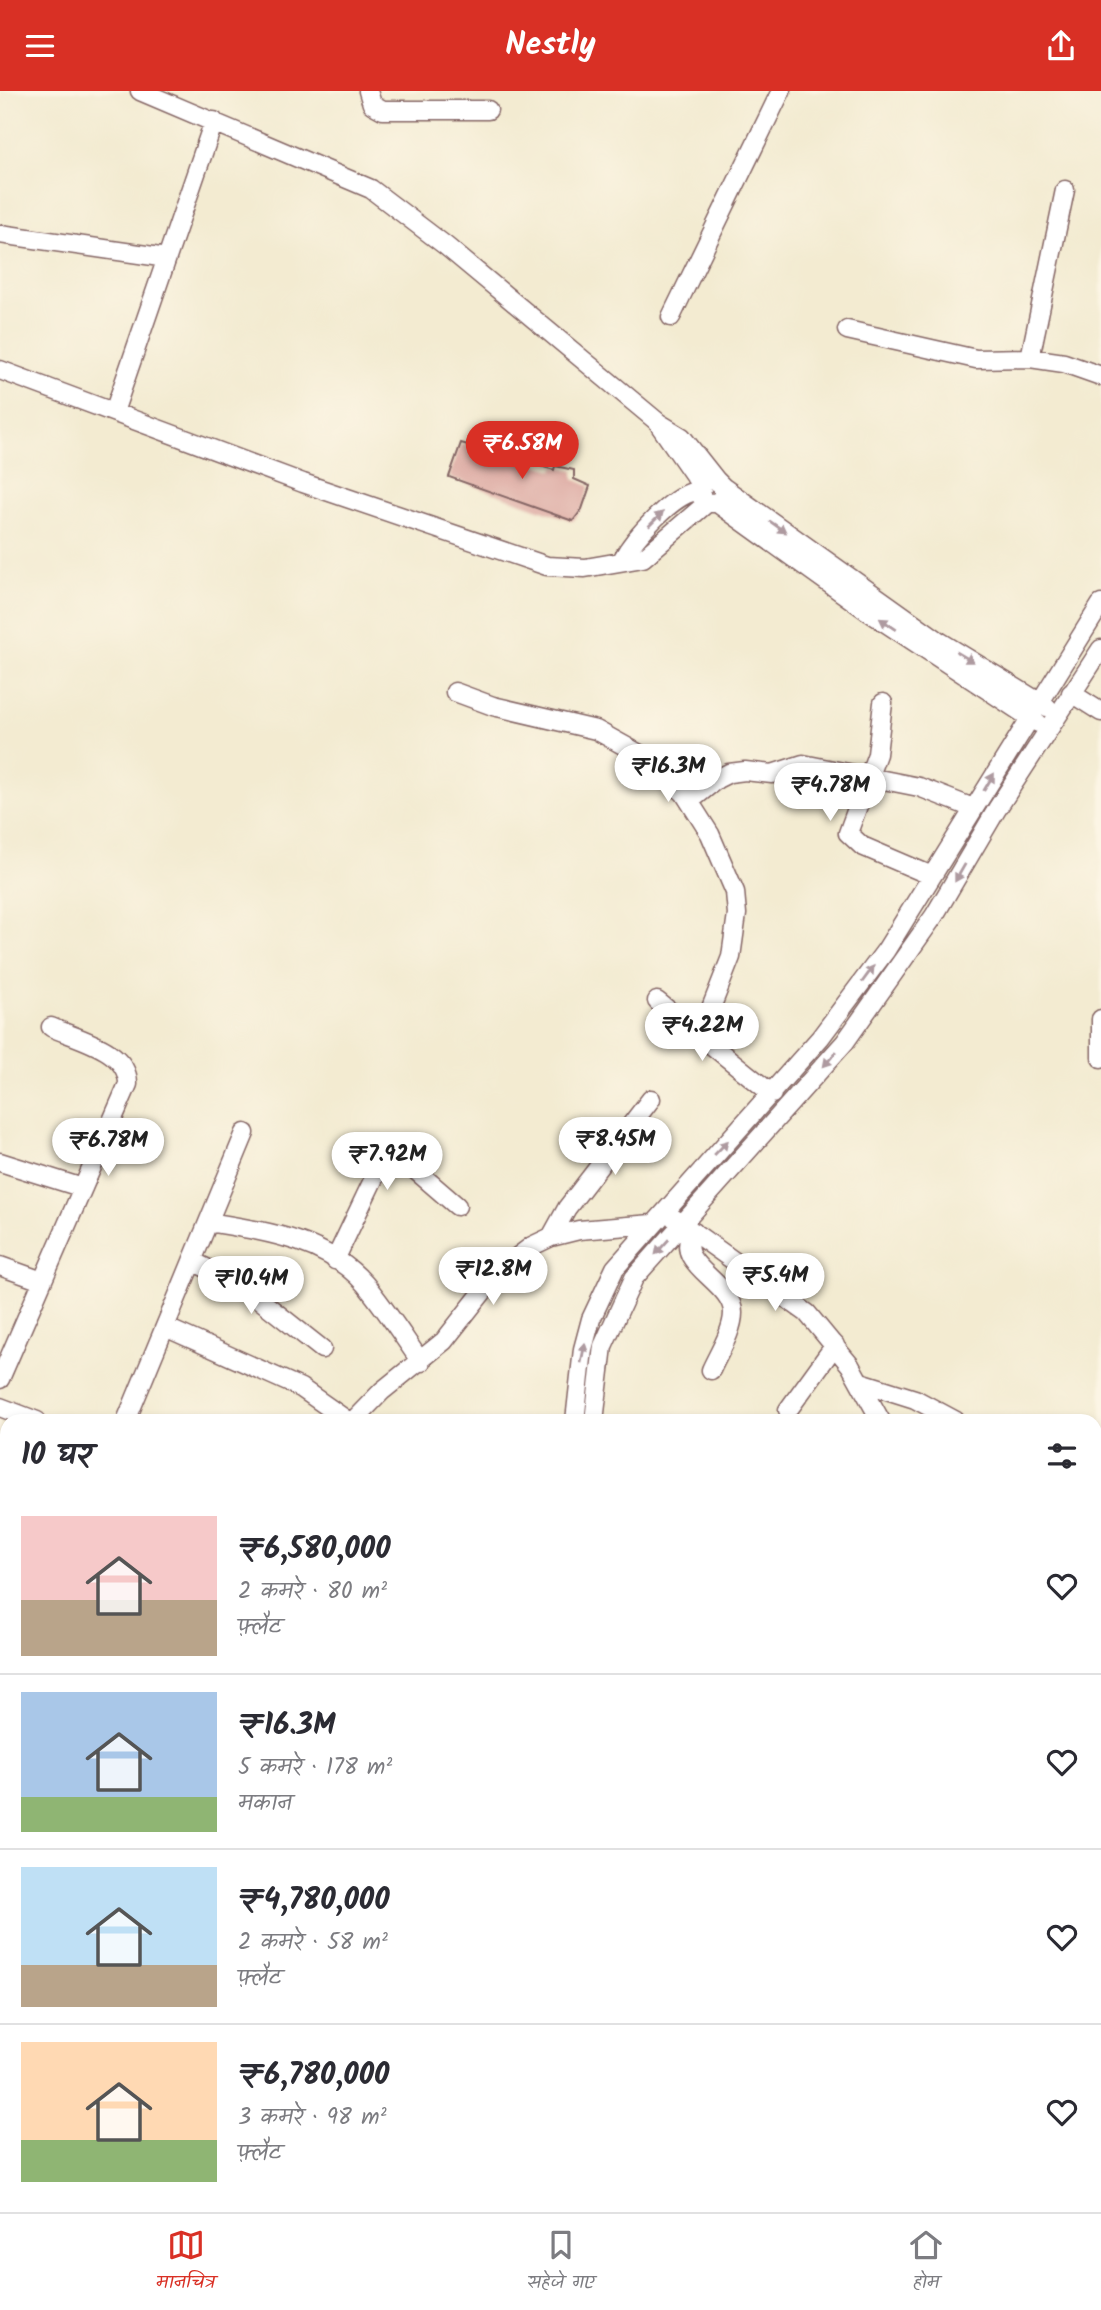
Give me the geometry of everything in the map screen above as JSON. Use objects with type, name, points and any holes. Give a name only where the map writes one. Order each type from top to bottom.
[{"type":"street","points":[[140,91],[371,189],[457,255],[659,423],[682,437],[711,492],[927,651],[1033,710],[1057,713]]},
{"type":"street","points":[[368,91],[372,104],[383,110],[488,110]]},
{"type":"street","points":[[671,317],[781,91]]},
{"type":"street","points":[[114,412],[214,121]]},
{"type":"street","points":[[1030,358],[1065,190]]},
{"type":"street","points":[[0,234],[167,258]]},
{"type":"street","points":[[846,330],[976,359],[1030,358],[1064,363],[1101,376]]},
{"type":"street","points":[[0,370],[520,559],[569,569],[600,567],[643,558],[711,492]]},
{"type":"street","points":[[576,1414],[583,1349],[591,1319],[615,1268],[820,1038],[886,950],[1101,604]]},
{"type":"street","points":[[595,1414],[598,1367],[609,1328],[634,1278],[689,1227],[845,1042],[934,916],[1057,713],[1101,649]]},
{"type":"street","points":[[455,692],[493,705],[596,730],[620,741],[668,776],[690,801],[730,876],[737,914],[731,957],[700,1036]]},
{"type":"street","points":[[1071,693],[1101,712]]},
{"type":"street","points":[[883,703],[877,754],[848,833],[852,840],[932,876]]},
{"type":"street","points":[[1033,710],[1047,729]]},
{"type":"street","points":[[690,801],[717,779],[729,773],[772,774],[803,764],[919,787],[973,808]]},
{"type":"street","points":[[657,1001],[772,1094]]},
{"type":"street","points":[[1101,1019],[1101,1058]]},
{"type":"street","points":[[0,1379],[128,1084],[128,1073],[113,1055],[51,1027]]},
{"type":"street","points":[[551,1237],[567,1208],[651,1099]]},
{"type":"street","points":[[129,1414],[245,1133]]},
{"type":"street","points":[[335,1261],[386,1155],[399,1156],[457,1206]]},
{"type":"street","points":[[0,1162],[83,1188]]},
{"type":"street","points":[[358,1414],[382,1391],[422,1362],[444,1341],[500,1269],[551,1237],[657,1218],[689,1227],[807,1313],[835,1345],[861,1382],[877,1414]]},
{"type":"street","points":[[209,1222],[276,1233],[335,1261],[363,1282],[422,1362]]},
{"type":"street","points":[[689,1227],[688,1253],[718,1285],[733,1310],[731,1322],[711,1370]]},
{"type":"street","points":[[192,1261],[241,1285],[322,1349]]},
{"type":"street","points":[[0,1266],[42,1281]]},
{"type":"street","points":[[165,1327],[301,1388],[340,1414]]},
{"type":"street","points":[[788,1410],[835,1345]]},
{"type":"street","points":[[861,1382],[915,1399],[943,1414]]},
{"type":"street","points":[[0,1407],[18,1414]]},
{"type":"building","points":[[461,443],[554,470],[555,466],[574,470],[574,479],[590,486],[582,509],[573,521],[449,477]]}]
